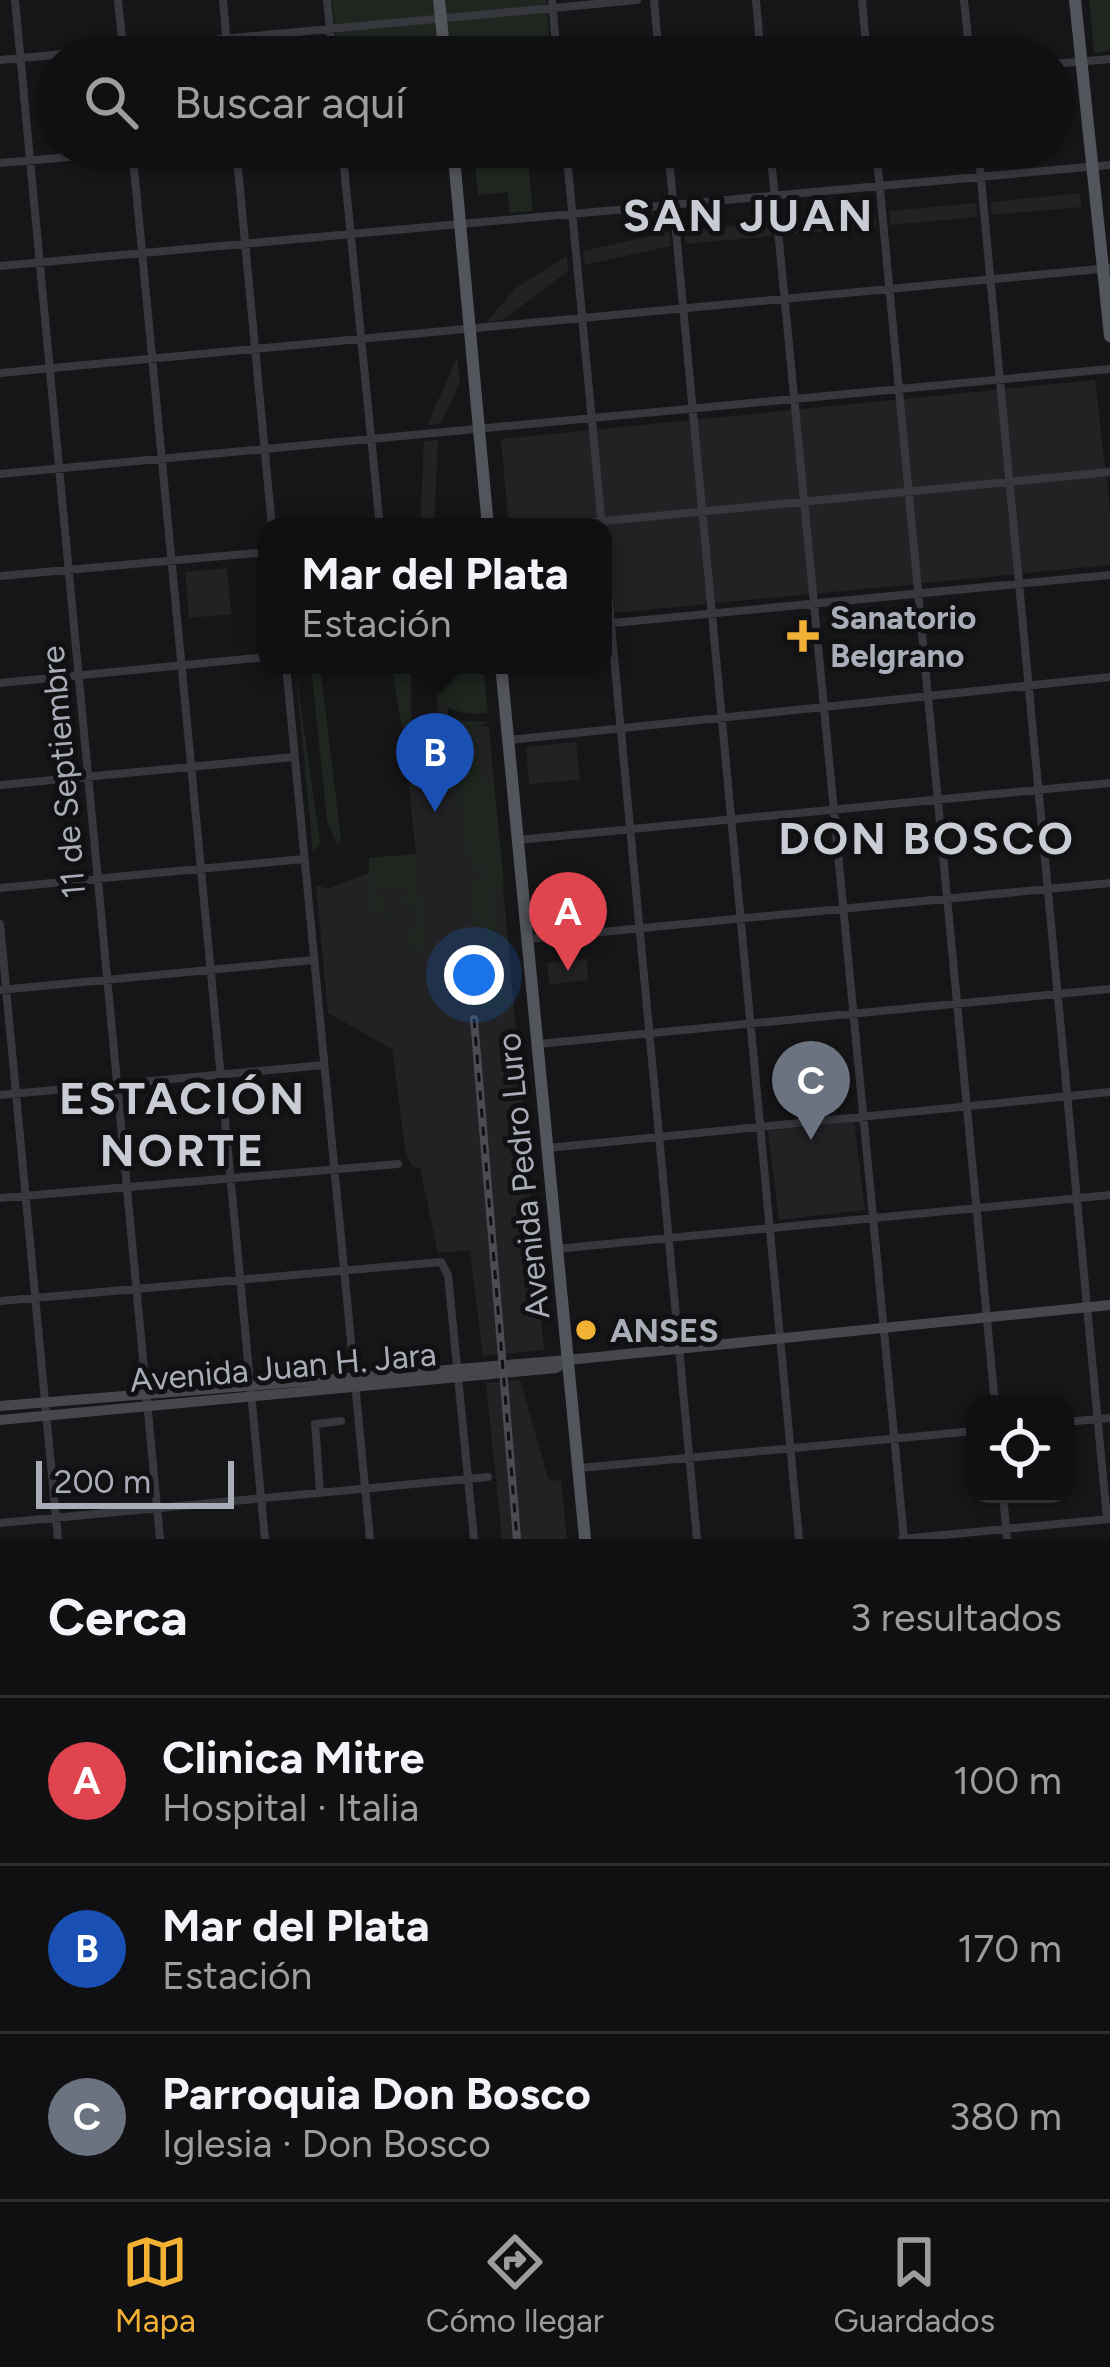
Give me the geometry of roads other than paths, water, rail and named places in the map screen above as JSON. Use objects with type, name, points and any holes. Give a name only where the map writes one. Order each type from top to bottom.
[{"type":"main road","points":[[440,0],[443,36]]},
{"type":"main road","points":[[1078,3],[1110,336]]},
{"type":"main road","points":[[455,168],[487,518]]},
{"type":"main road","name":"Avenida Pedro Luro","points":[[502,674],[585,1539]]},
{"type":"main road","name":"Avenida Juan H. Jara","points":[[0,1420],[147,1400],[1110,1305]]},
{"type":"main road","name":"Avenida Juan H. Jara","points":[[0,1406],[147,1400]]},
{"type":"street","name":"11 de Septiembre","points":[[15,0],[160,1539]]},
{"type":"street","points":[[118,0],[121,36]]},
{"type":"street","points":[[223,0],[226,36]]},
{"type":"street","points":[[327,0],[331,36]]},
{"type":"street","points":[[257,36],[552,4],[637,0]]},
{"type":"street","points":[[654,0],[657,36]]},
{"type":"street","points":[[756,0],[759,36]]},
{"type":"street","points":[[862,0],[865,36]]},
{"type":"street","points":[[964,0],[968,36]]},
{"type":"street","points":[[552,4],[555,36]]},
{"type":"street","points":[[0,60],[36,57]]},
{"type":"street","points":[[1074,63],[1110,59]]},
{"type":"street","points":[[0,164],[36,160]]},
{"type":"street","points":[[0,266],[1110,166]]},
{"type":"street","points":[[134,168],[265,1539]]},
{"type":"street","points":[[238,168],[271,518]]},
{"type":"street","points":[[344,168],[379,518]]},
{"type":"street","points":[[568,168],[601,518]]},
{"type":"street","points":[[670,168],[799,1539]]},
{"type":"street","points":[[772,168],[902,1539],[1007,1534],[1108,1519],[980,168]]},
{"type":"street","points":[[878,168],[993,1395]]},
{"type":"street","points":[[0,373],[1107,268]]},
{"type":"street","points":[[0,474],[1110,369]]},
{"type":"street","points":[[612,523],[1110,472]]},
{"type":"street","points":[[0,576],[258,553]]},
{"type":"street","points":[[612,624],[1110,575]]},
{"type":"street","points":[[0,683],[258,658]]},
{"type":"street","points":[[612,664],[697,1539]]},
{"type":"street","points":[[287,674],[370,1539]]},
{"type":"street","points":[[508,740],[1110,677]]},
{"type":"street","points":[[0,785],[294,757]]},
{"type":"street","points":[[518,839],[1110,783]]},
{"type":"street","points":[[0,888],[304,860]]},
{"type":"street","points":[[527,940],[1110,883]]},
{"type":"street","points":[[0,924],[58,1539]]},
{"type":"street","points":[[3,989],[314,960]]},
{"type":"street","points":[[537,1044],[1110,989]]},
{"type":"street","points":[[0,1096],[323,1066]]},
{"type":"street","points":[[547,1148],[1110,1092]]},
{"type":"street","points":[[0,1198],[398,1164]]},
{"type":"street","points":[[556,1249],[1110,1195]]},
{"type":"street","points":[[0,1301],[444,1264],[474,1539]]},
{"type":"street","points":[[1074,1421],[1110,1418]]},
{"type":"street","points":[[320,1491],[315,1424],[341,1421]]},
{"type":"street","points":[[578,1468],[966,1432]]},
{"type":"street","points":[[0,1522],[488,1477]]},
{"type":"street","points":[[1004,1503],[1007,1534]]},
{"type":"railway","points":[[474,1019],[517,1539]]},
{"type":"place","name":"Sanatorio Belgrano","points":[[803,636]]},
{"type":"place","name":"Mar del Plata","points":[[435,812]]},
{"type":"place","name":"Clinica Mitre","points":[[568,971]]},
{"type":"place","name":"Parroquia Don Bosco","points":[[811,1140]]},
{"type":"place","name":"ANSES","points":[[586,1330]]},
{"type":"district","name":"SAN JUAN","points":[[749,215]]},
{"type":"district","name":"DON BOSCO","points":[[927,838]]},
{"type":"district","name":"ESTACIÓN NORTE","points":[[183,1124]]}]
